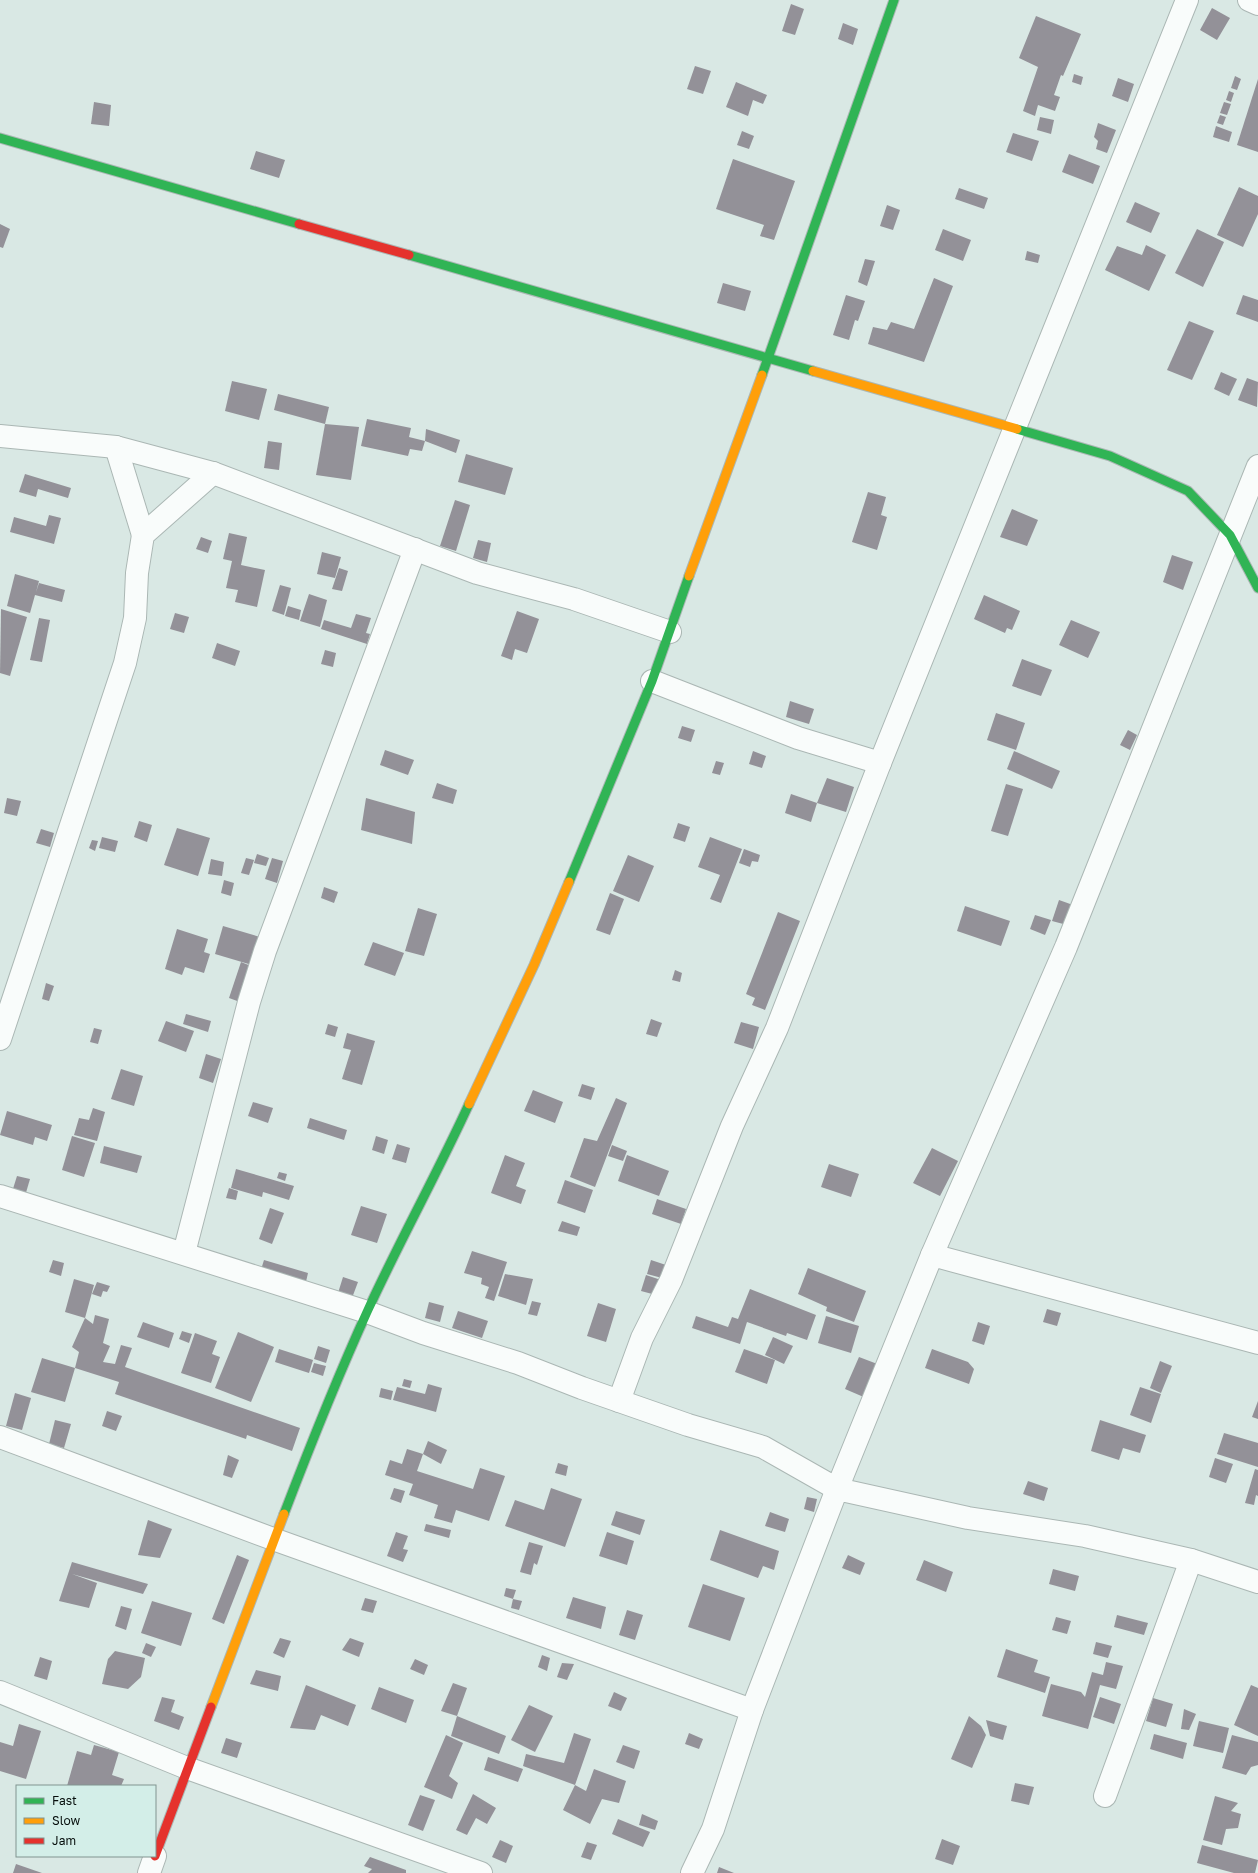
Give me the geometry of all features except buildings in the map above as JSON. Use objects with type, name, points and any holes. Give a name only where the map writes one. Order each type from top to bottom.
[{"type":"street","points":[[156,1853],[273,1539],[305,1458],[367,1312],[440,1167],[530,972],[652,682],[712,510],[769,358],[894,0]]},
{"type":"street","points":[[619,1401],[642,1338],[671,1280],[732,1126],[776,1028],[1013,429],[1187,0]]},
{"type":"street","points":[[1248,0],[1258,4]]},
{"type":"street","points":[[0,138],[1110,456],[1188,492],[1230,535],[1258,588]]},
{"type":"street","points":[[0,436],[116,447],[213,473],[477,573],[574,599],[670,632]]},
{"type":"street","points":[[0,1039],[125,663],[136,618],[137,573],[143,536],[116,447]]},
{"type":"street","points":[[692,1873],[713,1829],[752,1710],[837,1489],[932,1255],[1066,947],[1258,466]]},
{"type":"street","points":[[143,536],[213,473]]},
{"type":"street","points":[[184,1254],[249,1002],[265,951],[415,549]]},
{"type":"street","points":[[652,682],[798,738],[880,763]]},
{"type":"street","points":[[0,1196],[367,1312],[423,1333],[518,1363],[688,1425],[763,1447],[837,1489],[968,1518],[1085,1536],[1191,1560],[1258,1582]]},
{"type":"street","points":[[932,1255],[1258,1343]]},
{"type":"street","points":[[0,1437],[273,1539],[752,1710]]},
{"type":"street","points":[[1105,1796],[1191,1560]]},
{"type":"street","points":[[0,1692],[187,1768],[481,1873]]},
{"type":"street","points":[[149,1873],[155,1857]]},
{"type":"traffic: fast","points":[[762,375],[894,0]]},
{"type":"traffic: fast","points":[[0,138],[299,224]]},
{"type":"traffic: fast","points":[[409,255],[813,371]]},
{"type":"traffic: fast","points":[[1017,429],[1110,456],[1188,491],[1230,535],[1258,588]]},
{"type":"traffic: fast","points":[[569,882],[652,681],[689,576]]},
{"type":"traffic: fast","points":[[284,1514],[324,1412],[367,1312],[469,1104]]},
{"type":"traffic: slow","points":[[813,371],[1017,429]]},
{"type":"traffic: slow","points":[[689,576],[762,375]]},
{"type":"traffic: slow","points":[[469,1104],[534,965],[569,882]]},
{"type":"traffic: slow","points":[[211,1707],[284,1514]]},
{"type":"traffic: jam","points":[[299,224],[409,255]]},
{"type":"traffic: jam","points":[[156,1853],[211,1707]]}]
